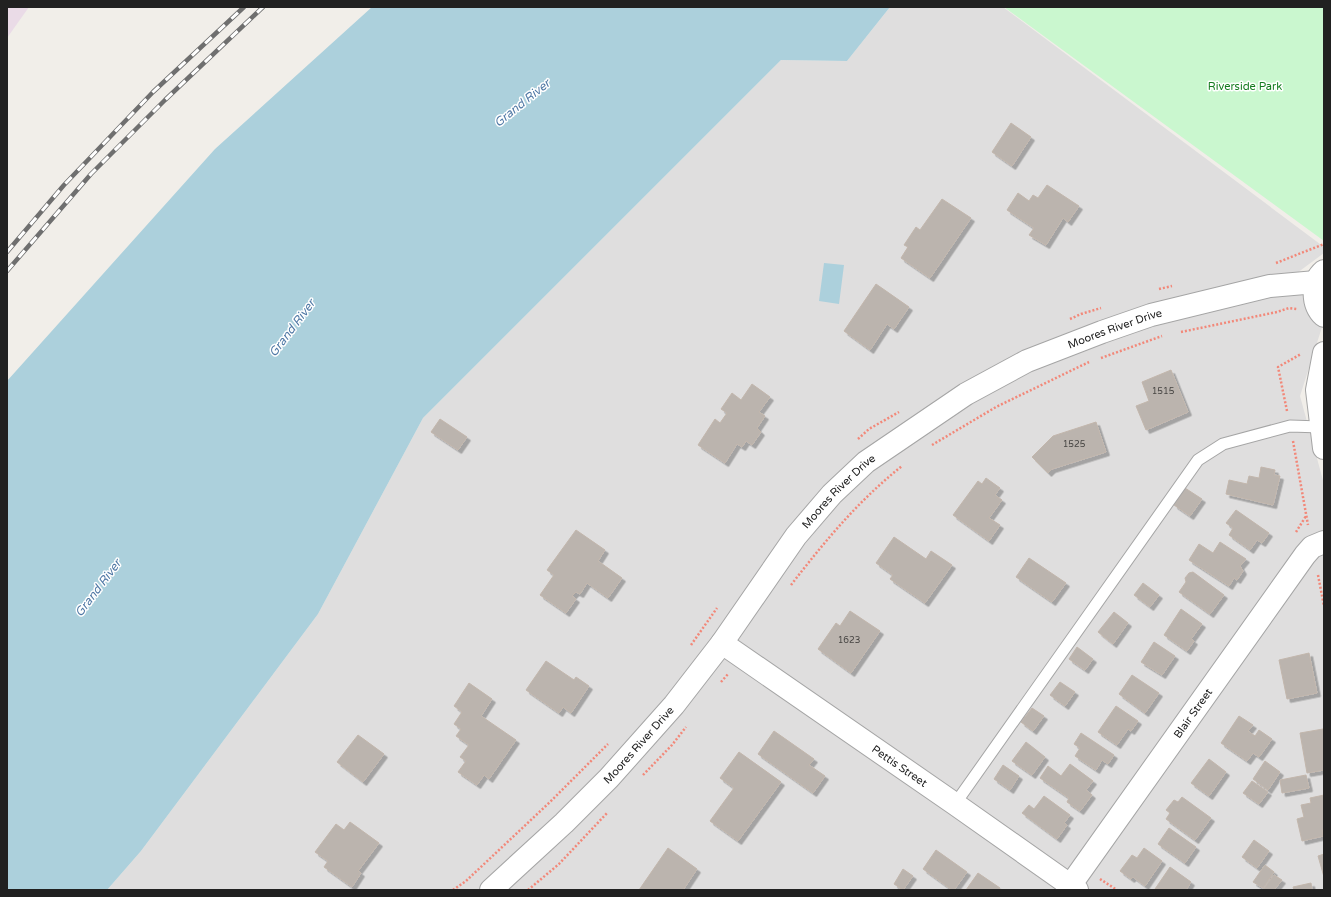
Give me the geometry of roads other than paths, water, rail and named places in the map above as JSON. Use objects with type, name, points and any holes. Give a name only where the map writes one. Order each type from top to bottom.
[{"type":"street","points":[[1320,276],[1314,293],[1316,304],[1324,316]]},
{"type":"street","name":"Moores River Drive","points":[[490,890],[564,823],[609,778],[674,705],[722,643],[796,536],[832,494],[866,462],[966,394],[1027,361],[1151,315],[1270,286],[1320,276]]},
{"type":"street","points":[[1322,438],[1317,390],[1324,353]]},
{"type":"street","name":"Blair Street","points":[[1071,888],[1305,555],[1318,545]]},
{"type":"street","name":"Pettis Street","points":[[722,643],[955,804],[1071,888]]},
{"type":"lane","points":[[955,804],[1198,460],[1223,444],[1290,426],[1322,438]]},
{"type":"water","name":"Grand River","points":[[372,7],[890,7],[847,61],[781,60],[423,418],[318,614],[141,851],[107,890],[7,890],[7,381],[215,149]]},
{"type":"water","points":[[824,263],[844,265],[839,304],[819,301]]},
{"type":"railway","points":[[7,252],[64,185],[153,92],[244,7]]},
{"type":"railway","points":[[7,271],[91,174],[165,100],[263,7]]},
{"type":"park label","name":"Riverside Park","points":[[1245,86]]}]
